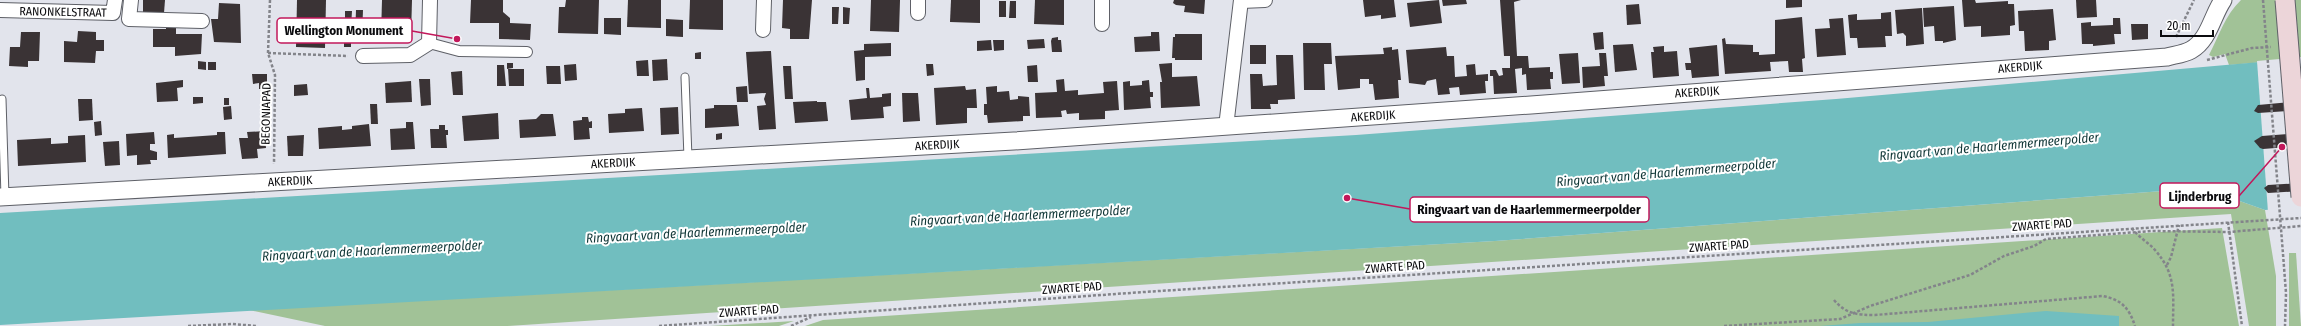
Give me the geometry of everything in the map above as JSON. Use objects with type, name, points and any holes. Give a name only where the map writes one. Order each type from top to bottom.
[{"type":"main road","points":[[2285,0],[2301,197]]},
{"type":"street","name":"RANONKELSTRAAT","points":[[0,10],[113,13],[115,0]]},
{"type":"street","points":[[131,0],[129,19],[202,21]]},
{"type":"street","points":[[429,43],[430,0]]},
{"type":"street","points":[[763,30],[764,0]]},
{"type":"street","points":[[1102,0],[1102,24]]},
{"type":"street","points":[[1226,126],[1241,0],[1265,0]]},
{"type":"street","name":"AKERDIJK","points":[[2,197],[688,159],[1226,126],[2167,57],[2190,51],[2197,46],[2204,38],[2223,0]]},
{"type":"street","points":[[363,56],[410,55],[429,43],[459,51],[527,52]]},
{"type":"lane","points":[[684,77],[688,159]]},
{"type":"lane","points":[[2,99],[2,197]]},
{"type":"path","name":"BEGONIAPAD","points":[[270,0],[268,53],[275,75],[276,182]]},
{"type":"path","points":[[2263,0],[2286,293],[2285,326]]},
{"type":"path","points":[[2167,57],[2193,1]]},
{"type":"path","points":[[2203,61],[2218,59],[2252,48],[2273,47]]},
{"type":"path","points":[[268,53],[363,56]]},
{"type":"path","name":"ZWARTE PAD","points":[[659,326],[1144,292],[2301,218]]},
{"type":"path","points":[[2228,222],[2242,326]]},
{"type":"path","points":[[2167,265],[2171,257],[2179,225]]},
{"type":"path","points":[[1724,326],[1840,319],[1851,313],[1970,275],[2004,256],[2034,246],[2046,239],[2136,232],[2229,232],[2301,226]]},
{"type":"path","points":[[2132,228],[2154,249],[2167,265],[2173,281],[2173,326]]},
{"type":"path","points":[[1834,300],[1841,309],[1851,313],[1891,314],[2103,296],[2113,298],[2124,304],[2130,311],[2135,326]]},
{"type":"path","points":[[791,326],[813,316]]},
{"type":"path","points":[[188,326],[232,324],[257,326]]},
{"type":"green space","points":[[2241,0],[2301,0],[2301,59],[2229,65],[2225,54],[2213,57],[2209,55],[2226,19]]},
{"type":"green space","points":[[2203,188],[2265,210],[2276,276],[2276,326],[2249,326],[2231,214],[508,326],[325,326],[249,310],[1495,241]]},
{"type":"green space","points":[[2222,228],[2239,326],[2119,326],[2119,316],[1927,326],[805,326],[823,320]]},
{"type":"green space","points":[[2289,253],[2296,253],[2301,326],[2289,326]]},
{"type":"green space","points":[[794,321],[779,326],[710,326]]},
{"type":"water","points":[[2260,62],[2301,207],[2265,210],[2203,188],[1495,241],[0,325],[0,213],[1356,135],[1836,99]]},
{"type":"water","points":[[2046,311],[2119,316],[2119,326],[1820,326],[1860,323],[1928,322]]},
{"type":"pier","points":[[2301,57],[2301,209],[2268,212],[2257,61]]},
{"type":"building","points":[[143,0],[165,0],[164,13],[143,12]]},
{"type":"building","points":[[297,0],[326,0],[325,48],[296,47]]},
{"type":"building","points":[[382,0],[412,0],[411,36],[381,35]]},
{"type":"building","points":[[471,0],[503,0],[503,12],[510,18],[510,23],[531,24],[530,40],[499,39],[499,23],[470,23]]},
{"type":"building","points":[[566,0],[599,0],[598,34],[558,33],[559,7],[565,7]]},
{"type":"building","points":[[628,0],[661,0],[661,28],[627,27]]},
{"type":"building","points":[[690,0],[723,0],[723,30],[689,29]]},
{"type":"building","points":[[783,0],[812,0],[809,39],[790,39],[790,29],[782,28]]},
{"type":"building","points":[[871,0],[900,0],[899,32],[870,31]]},
{"type":"building","points":[[951,0],[980,0],[980,23],[950,22]]},
{"type":"building","points":[[1035,0],[1064,0],[1064,25],[1034,24]]},
{"type":"building","points":[[1174,0],[1205,0],[1204,14],[1184,12],[1185,6],[1176,5],[1173,3]]},
{"type":"building","points":[[1363,0],[1394,0],[1396,17],[1381,19],[1381,15],[1365,17]]},
{"type":"building","points":[[1439,0],[1442,23],[1410,27],[1407,3]]},
{"type":"building","points":[[1442,0],[1466,0],[1467,4],[1443,6]]},
{"type":"building","points":[[1500,0],[1521,0],[1514,2],[1517,56],[1528,56],[1529,68],[1550,67],[1550,72],[1553,72],[1553,79],[1550,79],[1551,89],[1527,90],[1526,74],[1522,75],[1522,68],[1515,69],[1517,93],[1494,94],[1493,76],[1490,76],[1490,70],[1496,70],[1499,76],[1503,75],[1502,68],[1510,68],[1510,56],[1504,56]]},
{"type":"building","points":[[1786,0],[1802,0],[1802,7],[1786,8]]},
{"type":"building","points":[[1962,0],[1975,0],[1976,3],[2008,1],[2008,4],[2014,4],[2015,25],[2010,26],[2010,35],[1981,37],[1981,26],[1964,27]]},
{"type":"building","points":[[2076,0],[2096,0],[2097,17],[2077,18]]},
{"type":"building","points":[[999,1],[1006,1],[1006,17],[999,17]]},
{"type":"building","points":[[1010,1],[1016,1],[1016,18],[1009,18]]},
{"type":"building","points":[[219,3],[240,4],[241,43],[214,42],[211,19],[218,19]]},
{"type":"building","points":[[1639,4],[1641,24],[1627,25],[1626,5]]},
{"type":"building","points":[[1954,6],[1956,40],[1943,43],[1943,41],[1935,41],[1934,26],[1924,27],[1923,8]]},
{"type":"building","points":[[832,7],[839,7],[838,24],[832,24]]},
{"type":"building","points":[[843,7],[850,8],[849,24],[843,24]]},
{"type":"building","points":[[1922,8],[1924,44],[1906,46],[1906,36],[1903,33],[1897,34],[1895,10]]},
{"type":"building","points":[[2053,9],[2056,40],[2049,41],[2049,50],[2025,51],[2024,31],[2019,31],[2018,11]]},
{"type":"building","points":[[356,10],[363,10],[362,37],[355,37]]},
{"type":"building","points":[[345,11],[352,11],[351,28],[345,28]]},
{"type":"building","points":[[1891,12],[1892,36],[1885,36],[1886,47],[1858,48],[1857,38],[1850,38],[1848,15],[1857,14],[1857,20],[1881,19],[1881,13]]},
{"type":"building","points":[[1802,17],[1805,58],[1802,59],[1803,72],[1789,72],[1788,61],[1770,62],[1771,71],[1725,74],[1722,39],[1725,38],[1726,44],[1753,45],[1753,52],[1759,52],[1759,55],[1775,54],[1775,20]]},
{"type":"building","points":[[604,18],[621,18],[621,35],[604,34]]},
{"type":"building","points":[[1843,18],[1846,55],[1817,57],[1815,29],[1830,28],[1829,19]]},
{"type":"building","points":[[2113,18],[2120,18],[2121,34],[2114,34],[2115,44],[2093,46],[2093,44],[2082,44],[2081,23],[2091,22],[2091,26],[2113,25]]},
{"type":"building","points":[[666,19],[683,20],[683,37],[666,36]]},
{"type":"building","points":[[2131,24],[2148,24],[2148,39],[2132,40]]},
{"type":"building","points":[[166,26],[176,27],[176,34],[202,34],[201,54],[175,56],[175,47],[153,47],[153,29],[166,29]]},
{"type":"building","points":[[78,31],[96,32],[96,40],[104,40],[104,51],[96,51],[95,63],[64,62],[64,41],[77,42]]},
{"type":"building","points":[[21,32],[40,32],[39,61],[28,61],[28,67],[9,66],[10,47],[20,47]]},
{"type":"building","points":[[1151,32],[1159,32],[1160,51],[1135,52],[1134,37],[1151,36]]},
{"type":"building","points":[[1603,32],[1604,49],[1595,50],[1593,33]]},
{"type":"building","points":[[1175,34],[1202,34],[1202,60],[1175,60],[1175,58],[1172,58],[1173,37],[1175,37]]},
{"type":"building","points":[[1058,37],[1058,40],[1061,40],[1062,52],[1052,52],[1052,38]]},
{"type":"building","points":[[344,38],[351,38],[351,47],[344,47]]},
{"type":"building","points":[[1044,39],[1045,48],[1028,49],[1027,40]]},
{"type":"building","points":[[991,40],[992,50],[977,51],[977,41]]},
{"type":"building","points":[[993,40],[1004,40],[1004,50],[994,51]]},
{"type":"building","points":[[891,43],[891,56],[865,57],[865,80],[856,81],[854,51],[864,50],[864,44]]},
{"type":"building","points":[[1303,43],[1331,43],[1332,64],[1324,64],[1325,90],[1304,90]]},
{"type":"building","points":[[1633,44],[1637,70],[1615,72],[1613,45]]},
{"type":"building","points":[[1250,45],[1266,45],[1266,64],[1250,64]]},
{"type":"building","points":[[1717,45],[1719,76],[1692,78],[1691,70],[1686,70],[1685,63],[1691,63],[1689,48]]},
{"type":"building","points":[[1664,46],[1664,52],[1677,51],[1679,76],[1653,78],[1651,52],[1654,52],[1653,47]]},
{"type":"building","points":[[1392,47],[1392,50],[1398,49],[1401,80],[1398,80],[1399,98],[1375,100],[1373,84],[1369,84],[1369,79],[1360,79],[1360,88],[1338,90],[1335,56],[1384,54],[1383,48]]},
{"type":"building","points":[[1446,47],[1447,56],[1454,56],[1455,77],[1467,76],[1466,65],[1475,64],[1476,75],[1488,74],[1488,81],[1485,81],[1486,93],[1460,95],[1459,87],[1449,88],[1450,94],[1438,95],[1436,79],[1427,81],[1425,85],[1409,83],[1406,50]]},
{"type":"building","points":[[771,51],[776,129],[759,130],[757,106],[766,105],[764,99],[766,93],[749,94],[746,52]]},
{"type":"building","points":[[701,52],[701,59],[695,59],[695,53]]},
{"type":"building","points":[[1578,53],[1580,83],[1562,84],[1559,54]]},
{"type":"building","points":[[1599,53],[1606,53],[1608,76],[1604,76],[1605,86],[1583,88],[1582,67],[1600,66]]},
{"type":"building","points":[[1276,55],[1293,55],[1295,99],[1278,100],[1278,104],[1270,104],[1271,109],[1251,109],[1250,74],[1262,74],[1263,86],[1277,85]]},
{"type":"building","points":[[667,59],[668,80],[653,81],[652,60]]},
{"type":"building","points":[[648,60],[649,76],[637,76],[636,61]]},
{"type":"building","points":[[198,61],[206,62],[206,70],[198,69]]},
{"type":"building","points":[[208,62],[216,62],[216,70],[208,70]]},
{"type":"building","points":[[507,63],[513,63],[513,68],[507,69]]},
{"type":"building","points":[[1172,63],[1172,77],[1197,76],[1200,106],[1161,108],[1160,82],[1162,82],[1159,64]]},
{"type":"building","points":[[576,64],[577,80],[565,81],[564,65]]},
{"type":"building","points":[[926,64],[933,64],[934,75],[927,76]]},
{"type":"building","points":[[497,65],[504,65],[506,86],[497,86]]},
{"type":"building","points":[[1037,65],[1038,82],[1028,82],[1027,66]]},
{"type":"building","points":[[546,66],[560,66],[561,84],[547,84]]},
{"type":"building","points":[[783,66],[791,66],[793,99],[785,99]]},
{"type":"building","points":[[508,69],[524,69],[524,86],[509,86]]},
{"type":"building","points":[[462,71],[463,95],[453,95],[451,72]]},
{"type":"building","points":[[252,74],[267,74],[267,89],[259,89],[259,83],[253,84]]},
{"type":"building","points":[[419,79],[430,79],[431,105],[421,106]]},
{"type":"building","points":[[1064,79],[1065,91],[1078,90],[1078,95],[1104,93],[1103,82],[1117,81],[1119,110],[1105,111],[1105,119],[1079,120],[1079,113],[1067,114],[1066,110],[1061,111],[1062,117],[1036,118],[1035,93],[1057,92],[1056,80]]},
{"type":"building","points":[[183,80],[183,87],[177,88],[178,101],[157,102],[156,83]]},
{"type":"building","points":[[1149,80],[1150,92],[1153,92],[1153,97],[1150,97],[1151,108],[1124,110],[1123,82],[1130,81],[1130,86],[1142,85],[1142,81]]},
{"type":"building","points":[[411,81],[412,102],[386,103],[385,83]]},
{"type":"building","points":[[307,84],[308,95],[294,96],[294,85]]},
{"type":"building","points":[[747,86],[748,102],[737,102],[736,87]]},
{"type":"building","points":[[965,86],[966,90],[976,89],[977,108],[967,108],[967,123],[936,125],[934,88]]},
{"type":"building","points":[[997,86],[997,92],[1009,91],[1010,100],[1018,99],[1018,96],[1029,97],[1030,116],[1023,116],[1023,121],[988,123],[987,115],[984,115],[984,104],[987,104],[986,87]]},
{"type":"building","points":[[866,88],[869,88],[870,98],[882,97],[882,94],[891,93],[891,106],[883,107],[884,118],[851,120],[849,100],[867,98]]},
{"type":"building","points":[[902,93],[918,93],[920,121],[903,122]]},
{"type":"building","points":[[193,97],[203,97],[203,103],[193,104]]},
{"type":"building","points":[[224,98],[229,98],[229,105],[224,105]]},
{"type":"building","points":[[78,99],[92,99],[93,120],[79,121]]},
{"type":"building","points":[[2301,101],[2301,110],[2258,113],[2254,111],[2258,105]]},
{"type":"building","points":[[793,102],[826,102],[828,121],[795,123]]},
{"type":"building","points":[[370,104],[377,104],[378,124],[371,124]]},
{"type":"building","points":[[714,105],[737,105],[739,126],[705,128],[705,109],[714,108]]},
{"type":"building","points":[[231,106],[232,119],[224,120],[223,107]]},
{"type":"building","points":[[678,107],[679,134],[661,135],[660,108]]},
{"type":"building","points":[[642,108],[644,131],[609,133],[608,114],[625,113],[625,109]]},
{"type":"building","points":[[498,113],[499,139],[464,141],[462,116]]},
{"type":"building","points":[[541,114],[553,114],[556,136],[520,138],[519,120],[536,119]]},
{"type":"building","points":[[582,117],[588,117],[589,122],[592,121],[592,128],[589,128],[590,139],[574,140],[573,121],[582,120]]},
{"type":"building","points":[[101,121],[102,135],[95,136],[94,122]]},
{"type":"building","points":[[406,122],[413,122],[415,149],[391,150],[390,129],[406,128]]},
{"type":"building","points":[[369,124],[371,146],[319,149],[318,128],[342,126],[342,130],[352,129],[352,126]]},
{"type":"building","points":[[439,125],[445,125],[445,130],[448,130],[448,135],[446,135],[447,148],[431,148],[430,129],[439,129]]},
{"type":"building","points":[[266,131],[266,148],[257,149],[258,158],[242,159],[239,138],[248,138],[247,132]]},
{"type":"building","points":[[154,132],[155,144],[150,144],[150,150],[157,152],[157,160],[150,160],[151,164],[137,165],[137,155],[127,156],[126,134]]},
{"type":"building","points":[[217,132],[225,132],[226,154],[168,158],[167,135],[174,134],[174,138],[217,135]]},
{"type":"building","points":[[722,133],[722,139],[716,140],[716,134]]},
{"type":"building","points":[[2301,133],[2301,146],[2263,149],[2260,148],[2254,141],[2262,136]]},
{"type":"building","points":[[85,135],[86,162],[18,166],[17,140],[51,138],[51,144],[68,143],[68,136]]},
{"type":"building","points":[[304,135],[303,156],[288,156],[287,136]]},
{"type":"building","points":[[119,141],[120,165],[105,166],[103,142]]},
{"type":"building","points":[[2301,183],[2301,191],[2268,193],[2264,188],[2268,185]]},
{"type":"place","name":"Wellington Monument","points":[[457,39]]},
{"type":"place","name":"Lijnderbrug","points":[[2282,147]]},
{"type":"place","name":"Ringvaart van de Haarlemmermeerpolder","points":[[1347,198]]}]
